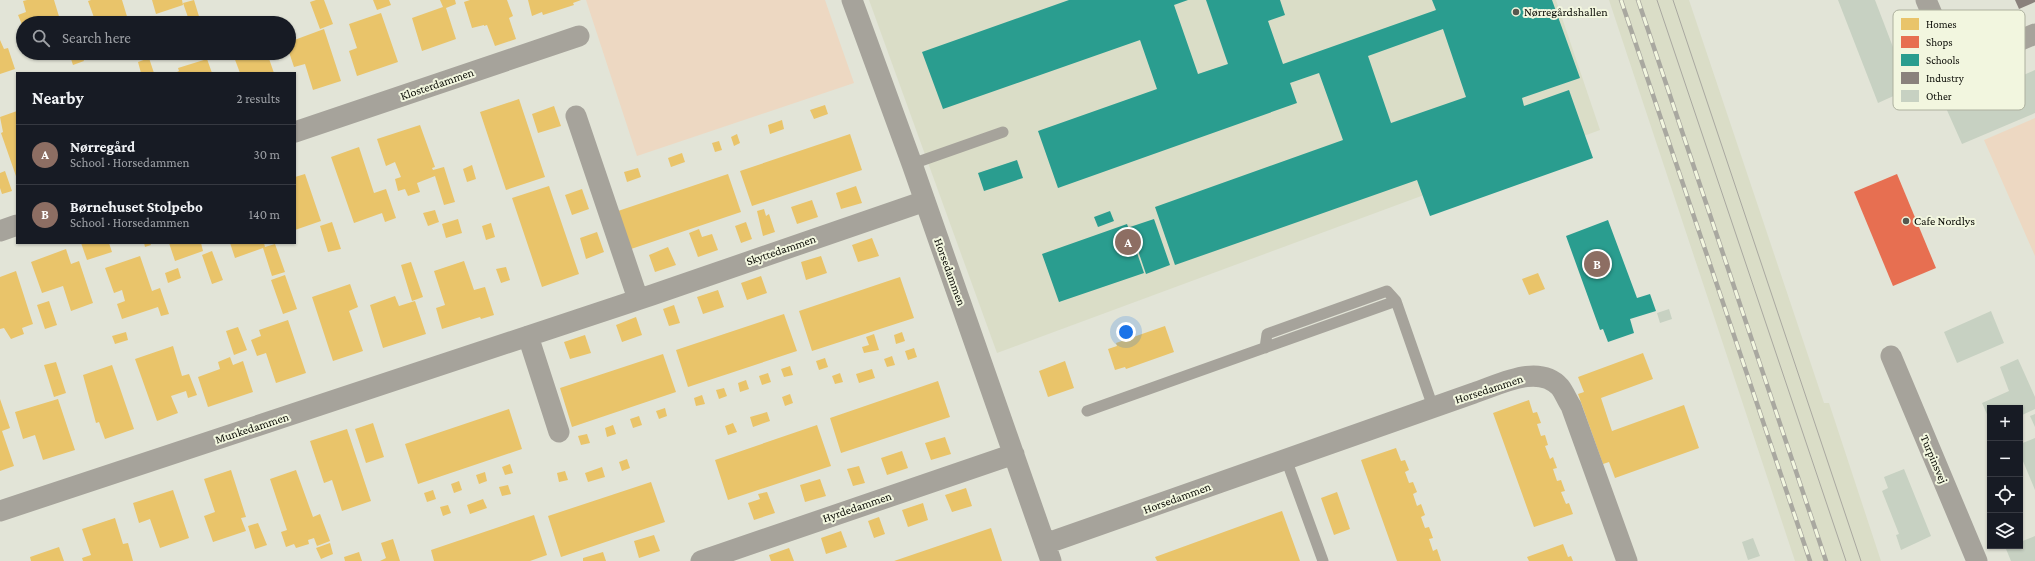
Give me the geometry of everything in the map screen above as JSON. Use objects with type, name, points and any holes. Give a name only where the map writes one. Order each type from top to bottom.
[{"type":"street","name":"Horsedammen","points":[[852,0],[912,164],[1048,553],[1286,459],[1525,376],[1544,376],[1560,387],[1571,406],[1627,561]]},
{"type":"street","points":[[1926,0],[1930,10]]},
{"type":"street","points":[[2025,38],[2035,34]]},
{"type":"street","name":"Klosterdammen","points":[[296,132],[579,36]]},
{"type":"street","points":[[576,116],[638,299]]},
{"type":"street","name":"Skyttedammen","points":[[504,344],[925,201]]},
{"type":"street","points":[[0,231],[16,225]]},
{"type":"street","points":[[528,336],[559,432]]},
{"type":"street","name":"Munkedammen","points":[[0,511],[504,344]]},
{"type":"street","name":"Turpinsvej","points":[[1891,356],[1977,561]]},
{"type":"street","name":"Hyrdedammen","points":[[701,561],[1014,454]]},
{"type":"lane","points":[[912,164],[1003,132]]},
{"type":"lane","points":[[1087,411],[1396,301],[1433,407]]},
{"type":"lane","points":[[1286,459],[1323,561]]},
{"type":"shaded area","points":[[586,0],[825,0],[854,83],[637,156]]},
{"type":"shaded area","points":[[869,0],[1556,0],[1600,130],[997,353]]},
{"type":"shaded area","points":[[1609,0],[1689,0],[1824,403],[1829,403],[1881,561],[1795,561]]},
{"type":"shaded area","points":[[2035,118],[2035,256],[1984,140]]},
{"type":"building: Homes","points":[[54,0],[59,16],[18,16],[26,12],[23,1]]},
{"type":"building: Homes","points":[[122,0],[127,16],[93,16],[88,1]]},
{"type":"building: Homes","points":[[152,0],[182,0],[183,5],[156,14]]},
{"type":"building: Homes","points":[[194,0],[199,16],[188,16],[183,3]]},
{"type":"building: Homes","points":[[324,0],[333,24],[320,29],[310,2]]},
{"type":"building: Homes","points":[[373,0],[389,0],[391,5],[377,10]]},
{"type":"building: Homes","points":[[440,0],[455,0],[456,4],[446,8],[456,39],[422,51],[412,18],[443,7]]},
{"type":"building: Homes","points":[[470,0],[507,0],[513,16],[509,18],[516,39],[495,46],[487,25],[472,28],[464,2]]},
{"type":"building: Homes","points":[[528,0],[581,0],[573,3],[574,5],[543,15],[542,12],[532,16]]},
{"type":"building: Homes","points":[[381,13],[398,62],[357,76],[349,51],[357,48],[349,24]]},
{"type":"building: Homes","points":[[324,29],[341,81],[313,90],[305,64],[294,67],[292,60],[296,60],[296,39]]},
{"type":"building: Homes","points":[[0,40],[4,49],[8,48],[15,69],[0,74]]},
{"type":"building: Homes","points":[[71,60],[84,60],[84,61],[73,65]]},
{"type":"building: Homes","points":[[150,60],[154,72],[141,72],[138,62]]},
{"type":"building: Homes","points":[[207,60],[212,72],[177,72],[179,71],[178,68]]},
{"type":"building: Homes","points":[[235,60],[269,60],[274,72],[240,72]]},
{"type":"building: Homes","points":[[519,99],[545,177],[506,190],[480,112]]},
{"type":"building: Homes","points":[[825,105],[828,114],[814,119],[810,110]]},
{"type":"building: Homes","points":[[554,106],[561,126],[538,133],[532,114]]},
{"type":"building: Homes","points":[[16,111],[16,176],[1,133],[3,132],[0,117]]},
{"type":"building: Homes","points":[[782,120],[784,129],[770,134],[768,125]]},
{"type":"building: Homes","points":[[420,125],[435,167],[432,168],[433,170],[444,167],[455,202],[444,205],[435,176],[417,183],[420,192],[408,196],[405,189],[398,191],[395,179],[401,177],[395,162],[386,166],[377,139]]},
{"type":"building: Homes","points":[[737,134],[740,143],[734,146],[731,137]]},
{"type":"building: Homes","points":[[850,134],[862,170],[752,206],[740,171]]},
{"type":"building: Homes","points":[[719,141],[722,150],[715,152],[712,143]]},
{"type":"building: Homes","points":[[359,147],[374,193],[386,189],[396,218],[385,222],[382,213],[354,223],[331,157]]},
{"type":"building: Homes","points":[[682,153],[685,162],[671,167],[668,158]]},
{"type":"building: Homes","points":[[472,165],[476,179],[467,182],[463,169]]},
{"type":"building: Homes","points":[[638,168],[641,177],[627,182],[624,172]]},
{"type":"building: Homes","points":[[5,171],[12,191],[2,194],[0,188],[0,173]]},
{"type":"building: Homes","points":[[305,174],[321,221],[296,230],[296,177]]},
{"type":"building: Homes","points":[[728,174],[741,212],[631,249],[618,211]]},
{"type":"building: Homes","points":[[549,186],[579,274],[542,287],[512,198]]},
{"type":"building: Homes","points":[[856,186],[862,203],[841,209],[836,193]]},
{"type":"building: Homes","points":[[582,189],[589,209],[572,215],[565,195]]},
{"type":"building: Homes","points":[[812,200],[818,217],[797,224],[791,207]]},
{"type":"building: Homes","points":[[764,209],[766,216],[769,214],[775,232],[763,236],[757,211]]},
{"type":"building: Homes","points":[[435,210],[439,222],[428,226],[423,213]]},
{"type":"building: Homes","points":[[458,219],[462,233],[446,238],[442,224]]},
{"type":"building: Homes","points":[[332,222],[341,249],[328,252],[320,226]]},
{"type":"building: Homes","points":[[746,222],[752,239],[741,243],[735,226]]},
{"type":"building: Homes","points":[[491,223],[495,237],[486,240],[482,226]]},
{"type":"building: Homes","points":[[699,229],[702,237],[712,234],[718,250],[698,257],[689,233]]},
{"type":"building: Homes","points":[[597,232],[604,252],[586,259],[580,238]]},
{"type":"building: Homes","points":[[872,238],[879,256],[858,262],[852,245]]},
{"type":"building: Homes","points":[[81,244],[109,244],[112,252],[87,260]]},
{"type":"building: Homes","points":[[144,244],[151,245],[145,247]]},
{"type":"building: Homes","points":[[169,244],[201,244],[203,251],[175,261]]},
{"type":"building: Homes","points":[[230,244],[264,244],[265,247],[275,244],[285,272],[272,276],[263,248],[235,258]]},
{"type":"building: Homes","points":[[668,247],[676,265],[655,272],[649,255]]},
{"type":"building: Homes","points":[[66,249],[71,264],[79,261],[93,303],[71,311],[63,286],[42,293],[31,262]]},
{"type":"building: Homes","points":[[212,251],[223,280],[212,284],[202,255]]},
{"type":"building: Homes","points":[[140,256],[152,291],[160,288],[169,314],[161,316],[158,307],[122,319],[117,304],[125,301],[122,290],[114,293],[105,268]]},
{"type":"building: Homes","points":[[821,256],[827,273],[806,280],[801,262]]},
{"type":"building: Homes","points":[[464,261],[474,290],[485,287],[494,315],[481,319],[480,317],[442,329],[436,308],[445,305],[434,271]]},
{"type":"building: Homes","points":[[411,262],[423,297],[412,301],[401,265]]},
{"type":"building: Homes","points":[[506,267],[510,280],[501,283],[496,269]]},
{"type":"building: Homes","points":[[178,268],[181,278],[168,283],[165,273]]},
{"type":"building: Homes","points":[[16,271],[33,324],[22,328],[24,334],[11,339],[4,328],[0,329],[0,277]]},
{"type":"building: Homes","points":[[1538,273],[1545,289],[1529,295],[1522,279]]},
{"type":"building: Homes","points":[[285,275],[297,309],[283,314],[271,280]]},
{"type":"building: Homes","points":[[761,276],[767,293],[747,300],[741,283]]},
{"type":"building: Homes","points":[[900,277],[914,318],[812,351],[799,311]]},
{"type":"building: Homes","points":[[350,284],[358,307],[349,311],[363,351],[333,361],[312,297]]},
{"type":"building: Homes","points":[[718,290],[724,307],[703,314],[697,297]]},
{"type":"building: Homes","points":[[395,296],[399,306],[415,301],[426,334],[383,348],[370,305]]},
{"type":"building: Homes","points":[[49,301],[57,325],[45,329],[37,305]]},
{"type":"building: Homes","points":[[674,305],[680,323],[669,326],[663,309]]},
{"type":"building: Homes","points":[[784,314],[797,351],[688,387],[676,350]]},
{"type":"building: Homes","points":[[636,317],[642,335],[622,342],[616,325]]},
{"type":"building: Homes","points":[[288,320],[306,373],[276,383],[266,353],[257,356],[251,340],[261,336],[259,330]]},
{"type":"building: Homes","points":[[1165,326],[1174,352],[1126,369],[1125,367],[1115,370],[1108,349],[1117,346],[1116,343]]},
{"type":"building: Homes","points":[[238,327],[247,350],[234,355],[226,331]]},
{"type":"building: Homes","points":[[126,332],[128,340],[115,344],[112,336]]},
{"type":"building: Homes","points":[[902,332],[905,341],[896,344],[894,335]]},
{"type":"building: Homes","points":[[874,334],[879,350],[864,353],[862,347],[869,345],[866,337]]},
{"type":"building: Homes","points":[[585,335],[591,353],[570,359],[564,342]]},
{"type":"building: Homes","points":[[173,346],[182,376],[189,374],[197,395],[188,398],[186,391],[171,396],[178,413],[157,421],[135,359]]},
{"type":"building: Homes","points":[[914,348],[917,357],[908,360],[905,351]]},
{"type":"building: Homes","points":[[1643,353],[1653,379],[1601,398],[1612,431],[1684,405],[1699,448],[1615,478],[1609,462],[1603,464],[1578,394],[1584,392],[1578,377]]},
{"type":"building: Homes","points":[[663,354],[676,392],[572,427],[560,388]]},
{"type":"building: Homes","points":[[892,356],[895,365],[887,367],[884,359]]},
{"type":"building: Homes","points":[[230,357],[233,365],[243,361],[253,392],[208,407],[198,377],[220,369],[218,362]]},
{"type":"building: Homes","points":[[825,358],[828,367],[819,370],[816,361]]},
{"type":"building: Homes","points":[[1065,361],[1074,388],[1048,397],[1039,371]]},
{"type":"building: Homes","points":[[56,362],[66,393],[54,397],[44,365]]},
{"type":"building: Homes","points":[[112,365],[134,429],[105,439],[99,422],[96,423],[83,375]]},
{"type":"building: Homes","points":[[790,366],[793,375],[784,377],[781,369]]},
{"type":"building: Homes","points":[[872,369],[875,378],[859,383],[856,374]]},
{"type":"building: Homes","points":[[768,373],[771,382],[762,385],[759,376]]},
{"type":"building: Homes","points":[[840,373],[843,382],[835,384],[832,376]]},
{"type":"building: Homes","points":[[746,380],[749,389],[740,392],[738,383]]},
{"type":"building: Homes","points":[[938,381],[950,417],[841,453],[830,418]]},
{"type":"building: Homes","points":[[724,388],[727,396],[719,399],[716,390]]},
{"type":"building: Homes","points":[[790,394],[793,403],[785,406],[782,397]]},
{"type":"building: Homes","points":[[702,395],[705,404],[696,406],[694,398]]},
{"type":"building: Homes","points":[[0,399],[10,428],[2,431],[14,466],[0,471]]},
{"type":"building: Homes","points":[[58,399],[75,450],[43,460],[35,435],[23,439],[15,412]]},
{"type":"building: Homes","points":[[1529,400],[1533,413],[1537,412],[1541,423],[1537,424],[1541,436],[1545,435],[1548,445],[1545,446],[1550,459],[1553,457],[1557,468],[1553,469],[1557,481],[1561,480],[1565,491],[1561,492],[1566,504],[1569,503],[1573,514],[1534,527],[1493,413]]},
{"type":"building: Homes","points":[[665,408],[667,416],[659,419],[656,411]]},
{"type":"building: Homes","points":[[509,409],[522,449],[418,484],[405,444]]},
{"type":"building: Homes","points":[[767,412],[770,421],[753,427],[750,417]]},
{"type":"building: Homes","points":[[639,416],[642,425],[633,428],[630,419]]},
{"type":"building: Homes","points":[[373,423],[384,457],[366,463],[355,429]]},
{"type":"building: Homes","points":[[733,423],[737,432],[728,435],[725,426]]},
{"type":"building: Homes","points":[[613,425],[616,434],[607,437],[605,428]]},
{"type":"building: Homes","points":[[817,425],[831,466],[728,500],[715,460]]},
{"type":"building: Homes","points":[[347,429],[371,501],[342,511],[332,480],[324,483],[310,441]]},
{"type":"building: Homes","points":[[587,434],[590,443],[581,445],[578,436]]},
{"type":"building: Homes","points":[[945,437],[951,454],[931,460],[925,443]]},
{"type":"building: Homes","points":[[1396,448],[1401,461],[1405,460],[1409,470],[1405,472],[1409,483],[1413,482],[1417,492],[1413,494],[1417,506],[1421,504],[1425,515],[1421,517],[1425,528],[1429,527],[1433,538],[1429,539],[1433,551],[1437,549],[1441,561],[1397,561],[1361,460]]},
{"type":"building: Homes","points":[[902,451],[908,468],[887,475],[881,458]]},
{"type":"building: Homes","points":[[627,459],[630,468],[622,471],[619,462]]},
{"type":"building: Homes","points":[[510,464],[513,473],[505,475],[502,467]]},
{"type":"building: Homes","points":[[859,466],[865,483],[853,486],[847,469]]},
{"type":"building: Homes","points":[[602,467],[605,477],[588,482],[585,473]]},
{"type":"building: Homes","points":[[231,470],[246,517],[241,518],[246,531],[213,542],[204,516],[215,512],[204,479]]},
{"type":"building: Homes","points":[[296,470],[313,517],[320,514],[330,541],[317,546],[314,538],[308,540],[309,544],[296,548],[294,544],[286,547],[281,532],[287,530],[270,479]]},
{"type":"building: Homes","points":[[565,471],[568,480],[559,482],[557,473]]},
{"type":"building: Homes","points":[[485,472],[487,481],[479,484],[476,475]]},
{"type":"building: Homes","points":[[820,479],[826,496],[805,502],[800,485]]},
{"type":"building: Homes","points":[[459,481],[462,490],[454,493],[451,484]]},
{"type":"building: Homes","points":[[651,482],[665,522],[561,557],[548,516]]},
{"type":"building: Homes","points":[[508,485],[511,494],[502,496],[499,487]]},
{"type":"building: Homes","points":[[966,488],[972,506],[952,512],[945,495]]},
{"type":"building: Homes","points":[[173,490],[189,538],[160,548],[150,519],[139,523],[133,503]]},
{"type":"building: Homes","points":[[433,490],[436,499],[427,502],[424,493]]},
{"type":"building: Homes","points":[[767,492],[775,513],[754,520],[748,503],[760,499],[758,494]]},
{"type":"building: Homes","points":[[1337,492],[1350,529],[1334,535],[1321,498]]},
{"type":"building: Homes","points":[[483,499],[487,508],[470,514],[467,505]]},
{"type":"building: Homes","points":[[923,503],[928,520],[908,527],[902,510]]},
{"type":"building: Homes","points":[[448,505],[451,513],[443,516],[440,507]]},
{"type":"building: Homes","points":[[1282,511],[1300,561],[1157,561],[1155,557]]},
{"type":"building: Homes","points":[[534,515],[547,555],[530,561],[434,561],[431,550]]},
{"type":"building: Homes","points":[[879,517],[885,534],[874,538],[868,521]]},
{"type":"building: Homes","points":[[115,518],[123,544],[128,543],[133,561],[83,561],[82,558],[91,555],[82,529]]},
{"type":"building: Homes","points":[[258,523],[267,545],[255,549],[248,526]]},
{"type":"building: Homes","points":[[991,528],[1002,561],[894,561]]},
{"type":"building: Homes","points":[[841,531],[847,547],[826,554],[821,538]]},
{"type":"building: Homes","points":[[654,535],[660,551],[639,558],[634,541]]},
{"type":"building: Homes","points":[[393,539],[400,561],[380,561],[386,558],[381,543]]},
{"type":"building: Homes","points":[[330,543],[333,554],[321,559],[316,548]]},
{"type":"building: Homes","points":[[1563,544],[1568,557],[1571,556],[1573,561],[1529,561],[1527,557]]},
{"type":"building: Homes","points":[[59,547],[64,561],[31,561],[30,557]]},
{"type":"building: Homes","points":[[789,548],[794,561],[771,561],[769,555]]},
{"type":"building: Homes","points":[[359,552],[362,561],[345,561],[344,557]]},
{"type":"building: Homes","points":[[603,552],[606,561],[583,561],[583,558]]},
{"type":"building: Shops","points":[[1897,174],[1936,268],[1893,286],[1854,192]]},
{"type":"building: Schools","points":[[1069,0],[1188,0],[1174,5],[1198,74],[1228,64],[1206,0],[1280,0],[1285,15],[1268,21],[1283,64],[1436,10],[1432,0],[1552,0],[1580,78],[1522,98],[1524,106],[1569,90],[1593,158],[1430,216],[1417,180],[1175,265],[1155,207],[1343,140],[1319,73],[1290,83],[1297,103],[1058,188],[1038,131],[1157,89],[1140,40],[943,109],[922,52]],"holes":[[[1443,29],[1466,97],[1391,123],[1368,56]]]},
{"type":"building: Schools","points":[[1017,160],[1023,178],[984,191],[978,173]]},
{"type":"building: Schools","points":[[1110,211],[1114,221],[1098,227],[1094,217]]},
{"type":"building: Schools","points":[[1154,219],[1170,265],[1146,274],[1130,227]]},
{"type":"building: Schools","points":[[1608,220],[1637,298],[1650,294],[1656,311],[1630,319],[1634,333],[1608,342],[1603,329],[1600,330],[1566,236]]},
{"type":"building: Schools","points":[[1127,224],[1144,273],[1059,302],[1042,254]]},
{"type":"building: Industry","points":[[2015,0],[2035,0],[2035,2],[2019,9]]},
{"type":"building: Other","points":[[1838,0],[1875,0],[1893,47],[1893,96],[1878,103]]},
{"type":"building: Other","points":[[2035,70],[2035,113],[1962,144],[1947,110],[2025,110],[2025,74]]},
{"type":"building: Other","points":[[1669,309],[1672,319],[1660,323],[1657,313]]},
{"type":"building: Other","points":[[1991,311],[2004,343],[1957,363],[1944,332]]},
{"type":"building: Other","points":[[2018,359],[2035,397],[2035,409],[2023,415],[2023,405],[1987,405],[1987,414],[1982,403],[2009,391],[2000,367]]},
{"type":"building: Other","points":[[2035,414],[2035,427],[2030,416]]},
{"type":"building: Other","points":[[2035,438],[2035,490],[2023,461],[2023,443]]},
{"type":"building: Other","points":[[1904,469],[1931,536],[1901,550],[1896,535],[1899,534],[1882,491],[1888,488],[1884,477]]},
{"type":"building: Other","points":[[2035,536],[2035,561],[2011,561],[2006,549],[2023,549],[2023,541]]},
{"type":"building: Other","points":[[1753,538],[1760,556],[1748,560],[1742,542]]},
{"type":"tram line","points":[[1657,0],[1846,561]]},
{"type":"tram line","points":[[1673,0],[1861,561]]},
{"type":"railway","points":[[1621,0],[1810,561]]},
{"type":"railway","points":[[1638,0],[1826,561]]},
{"type":"place","name":"Nørregårdshallen","points":[[1516,12]]},
{"type":"place","name":"Cafe Nordlys","points":[[1906,221]]},
{"type":"place","name":"Nørregård","points":[[1128,242]]},
{"type":"place","name":"Børnehuset Stolpebo","points":[[1597,264]]}]
